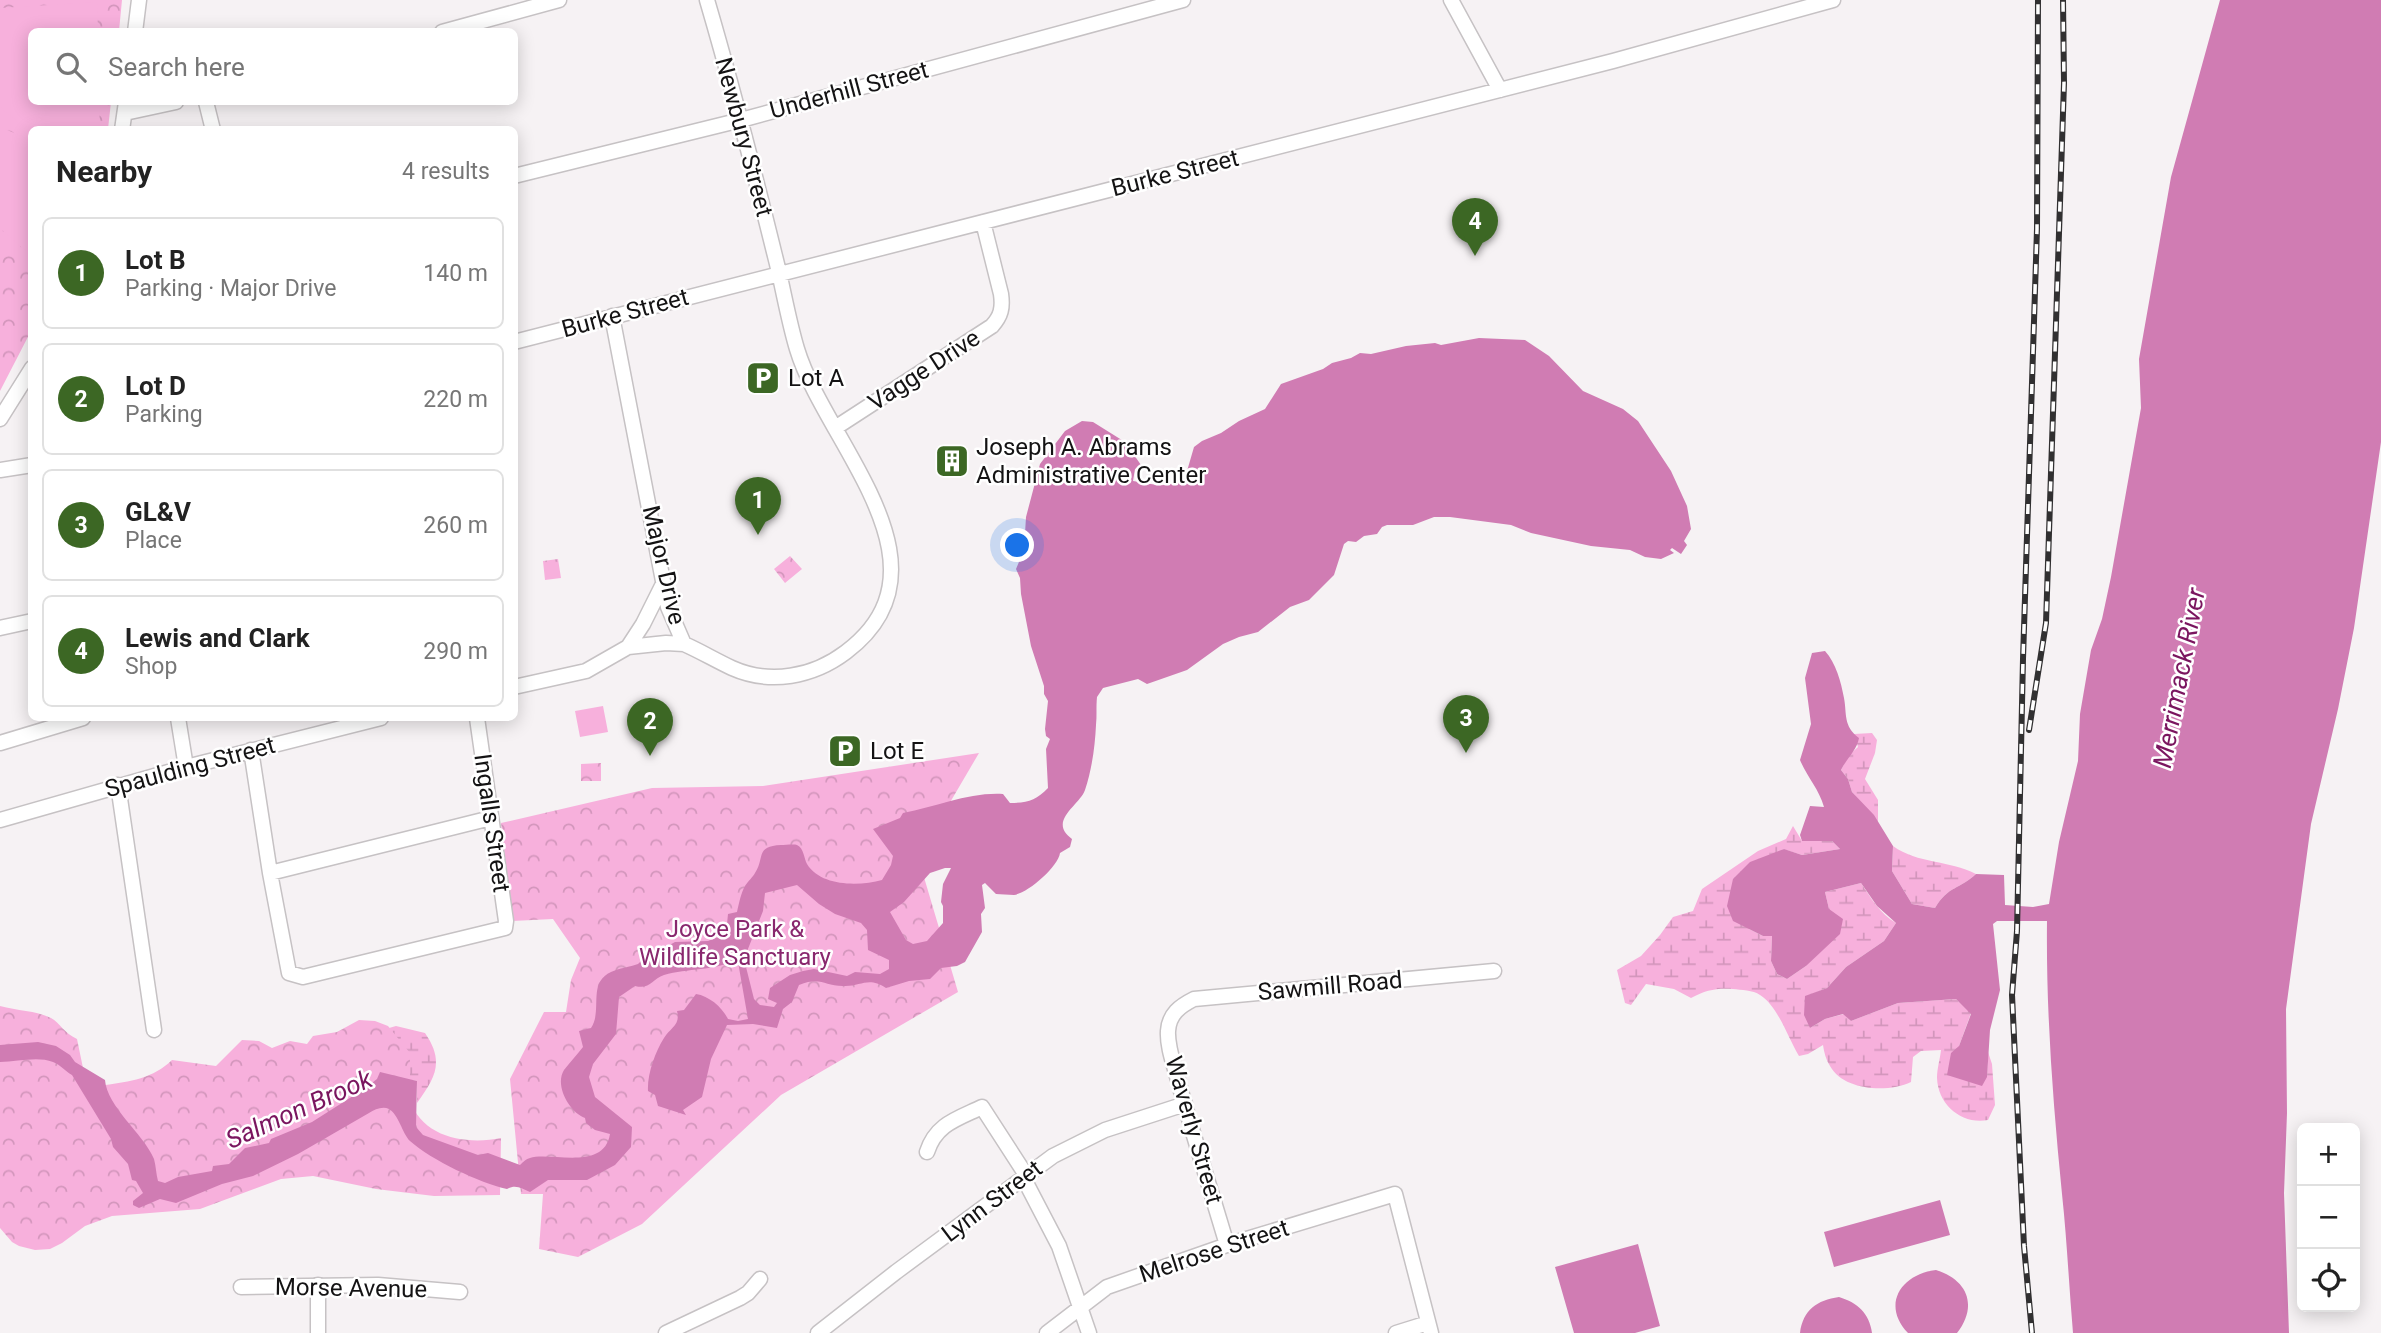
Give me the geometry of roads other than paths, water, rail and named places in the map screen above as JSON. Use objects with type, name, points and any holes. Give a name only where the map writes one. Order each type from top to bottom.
[{"type":"street","points":[[136,28],[139,0]]},
{"type":"street","points":[[457,28],[559,0]]},
{"type":"street","name":"Newbury Street","points":[[707,0],[780,274]]},
{"type":"street","name":"Underhill Street","points":[[518,175],[741,120],[1183,0]]},
{"type":"street","points":[[1451,0],[1500,90]]},
{"type":"street","name":"Burke Street","points":[[518,341],[1626,58],[1833,0]]},
{"type":"street","points":[[122,126],[125,107],[145,105]]},
{"type":"street","points":[[207,105],[212,126]]},
{"type":"street","name":"Vagge Drive","points":[[835,428],[983,332],[999,318],[1002,312],[1001,294],[983,222]]},
{"type":"street","name":"Major Drive","points":[[612,316],[663,584],[672,620],[684,644],[736,670],[772,677],[805,674],[831,662],[853,647],[873,625],[886,599],[892,570],[889,541],[874,502],[813,390],[797,350],[780,274]]},
{"type":"street","points":[[0,419],[28,374]]},
{"type":"street","points":[[0,471],[28,466]]},
{"type":"street","points":[[628,647],[663,584]]},
{"type":"street","points":[[0,628],[28,622]]},
{"type":"street","points":[[518,686],[586,671],[628,647],[684,644]]},
{"type":"street","points":[[0,743],[73,721]]},
{"type":"street","points":[[178,721],[186,767]]},
{"type":"street","name":"Spaulding Street","points":[[0,820],[118,785],[369,721]]},
{"type":"street","name":"Ingalls Street","points":[[270,873],[289,973],[303,977],[505,928],[477,721]]},
{"type":"street","points":[[251,750],[270,873],[491,818]]},
{"type":"street","points":[[118,785],[154,1030]]},
{"type":"street","name":"Sawmill Road","points":[[1173,1015],[1180,1006],[1194,999],[1494,971]]},
{"type":"street","name":"Waverly Street","points":[[1173,1015],[1168,1030],[1170,1045],[1227,1245]]},
{"type":"street","name":"Lynn Street","points":[[818,1333],[1053,1156],[1087,1138],[1185,1104]]},
{"type":"street","points":[[927,1152],[939,1129],[982,1107],[1024,1176],[1059,1246],[1089,1333]]},
{"type":"street","name":"Melrose Street","points":[[1047,1333],[1107,1287],[1227,1245],[1395,1194],[1430,1328]]},
{"type":"street","points":[[666,1333],[740,1298],[760,1279]]},
{"type":"street","points":[[318,1286],[318,1333]]},
{"type":"street","name":"Morse Avenue","points":[[241,1287],[378,1286],[460,1292]]},
{"type":"street","points":[[1396,1333],[1430,1328]]},
{"type":"water","name":"Merrimack River","points":[[2220,0],[2381,0],[2381,442],[2354,628],[2311,824],[2286,1009],[2287,1113],[2284,1193],[2289,1333],[2073,1333],[2051,1058],[2047,921],[1997,921],[1993,924],[2000,990],[1990,1030],[1987,1077],[1982,1086],[1947,1075],[1951,1053],[1959,1046],[1971,1014],[1956,999],[1898,1003],[1851,1021],[1843,1014],[1825,1019],[1810,1028],[1804,1015],[1805,996],[1827,988],[1846,967],[1884,941],[1896,923],[1877,906],[1861,883],[1825,892],[1829,909],[1843,919],[1840,934],[1806,966],[1787,979],[1777,974],[1771,961],[1772,936],[1763,936],[1733,921],[1727,906],[1733,879],[1750,862],[1784,849],[1802,855],[1840,849],[1832,841],[1802,841],[1800,835],[1810,806],[1824,807],[1800,760],[1811,724],[1805,678],[1812,653],[1825,651],[1840,679],[1848,724],[1859,738],[1841,770],[1848,779],[1852,792],[1874,815],[1893,846],[1892,871],[1912,904],[1935,908],[1945,895],[1976,874],[2004,875],[2005,905],[2033,907],[2049,904],[2059,842],[2078,761],[2080,714],[2091,650],[2102,619],[2111,577],[2141,408],[2139,359],[2171,177]]},
{"type":"water","points":[[1479,338],[1525,340],[1549,356],[1583,391],[1623,409],[1638,421],[1671,471],[1687,506],[1691,529],[1684,541],[1687,545],[1681,554],[1672,548],[1670,550],[1674,553],[1661,559],[1645,557],[1630,550],[1591,546],[1531,533],[1511,525],[1450,517],[1434,517],[1413,525],[1387,525],[1377,534],[1364,536],[1356,542],[1348,541],[1344,544],[1334,575],[1309,600],[1290,607],[1258,632],[1223,644],[1187,670],[1147,684],[1138,679],[1103,688],[1097,697],[1094,749],[1085,790],[1064,820],[1065,832],[1072,839],[1070,847],[1060,853],[1054,865],[1027,890],[1014,895],[996,894],[985,883],[982,885],[985,908],[981,914],[982,932],[965,962],[941,968],[930,979],[909,981],[886,988],[869,982],[837,986],[812,981],[799,985],[792,1002],[783,1009],[777,1028],[753,1024],[727,1025],[711,1059],[702,1097],[683,1110],[686,1115],[658,1106],[655,1095],[648,1091],[652,1064],[664,1038],[676,1023],[677,1011],[684,1010],[696,994],[715,1003],[728,1019],[748,1019],[738,962],[736,960],[719,966],[664,975],[648,985],[635,986],[619,997],[616,1034],[593,1064],[589,1077],[595,1097],[632,1127],[631,1147],[615,1165],[587,1180],[548,1180],[530,1192],[518,1187],[507,1189],[483,1182],[419,1148],[407,1138],[392,1112],[382,1108],[253,1176],[222,1184],[176,1203],[160,1199],[139,1208],[133,1205],[133,1201],[143,1193],[136,1181],[132,1180],[128,1164],[113,1147],[111,1139],[72,1075],[47,1060],[0,1062],[0,1045],[38,1042],[56,1046],[70,1055],[75,1062],[105,1080],[107,1090],[118,1110],[149,1149],[154,1159],[158,1181],[165,1183],[178,1177],[212,1171],[213,1166],[229,1164],[245,1148],[269,1143],[271,1139],[312,1122],[364,1089],[377,1079],[380,1072],[417,1081],[416,1127],[423,1135],[478,1155],[488,1153],[520,1165],[529,1158],[575,1158],[598,1153],[606,1146],[610,1134],[595,1130],[586,1123],[585,1118],[574,1111],[562,1091],[561,1076],[583,1047],[579,1031],[591,1028],[596,1013],[597,990],[604,977],[638,964],[675,942],[708,941],[726,934],[728,914],[737,912],[746,884],[758,868],[767,848],[797,845],[813,872],[822,877],[852,884],[873,882],[882,880],[893,856],[873,829],[900,818],[903,813],[965,798],[1003,794],[1010,803],[1022,802],[1035,798],[1048,788],[1046,749],[1050,739],[1046,736],[1045,729],[1048,701],[1031,646],[1020,578],[1016,569],[1024,550],[1026,517],[1040,464],[1065,431],[1082,421],[1093,422],[1125,442],[1141,465],[1135,469],[1133,481],[1171,484],[1185,478],[1194,447],[1265,409],[1281,384],[1360,353],[1371,354],[1435,343],[1441,345]],"holes":[[[951,868],[943,884],[943,923],[927,941],[913,944],[906,940],[890,912],[904,902],[930,873]],[[797,885],[835,914],[861,923],[867,930],[868,950],[889,960],[889,969],[880,974],[855,972],[847,976],[814,969],[803,971],[790,975],[770,988],[768,999],[777,1003],[774,1007],[760,1005],[754,999],[744,959],[763,911],[765,893]]]},
{"type":"water","points":[[1940,1200],[1950,1235],[1834,1267],[1824,1232]]},
{"type":"water","points":[[1638,1244],[1660,1326],[1635,1333],[1574,1333],[1555,1267]]},
{"type":"water","points":[[1936,1270],[1947,1274],[1962,1287],[1968,1304],[1963,1323],[1957,1333],[1908,1333],[1896,1312],[1899,1292],[1913,1278]]},
{"type":"water","points":[[1839,1297],[1862,1310],[1872,1333],[1800,1333],[1804,1318],[1812,1308]]},
{"type":"railway","points":[[2032,1333],[2024,1246],[2012,995],[2017,931],[2037,229],[2038,0]]},
{"type":"railway","points":[[2029,730],[2046,623],[2064,83],[2063,0]]},
{"type":"place","name":"Lewis and Clark","points":[[1475,256]]},
{"type":"place","name":"Lot A","points":[[763,378]]},
{"type":"place","name":"Joseph A. Abrams Administrative Center","points":[[952,461]]},
{"type":"place","name":"Lot B","points":[[758,535]]},
{"type":"place","name":"Lot E","points":[[845,751]]},
{"type":"place","name":"GL&V","points":[[1466,753]]},
{"type":"place","name":"Lot D","points":[[650,756]]},
{"type":"park label","name":"Joyce Park & Wildlife Sanctuary","points":[[735,943]]},
{"type":"water label","name":"Salmon Brook","points":[[299,1109]]}]
